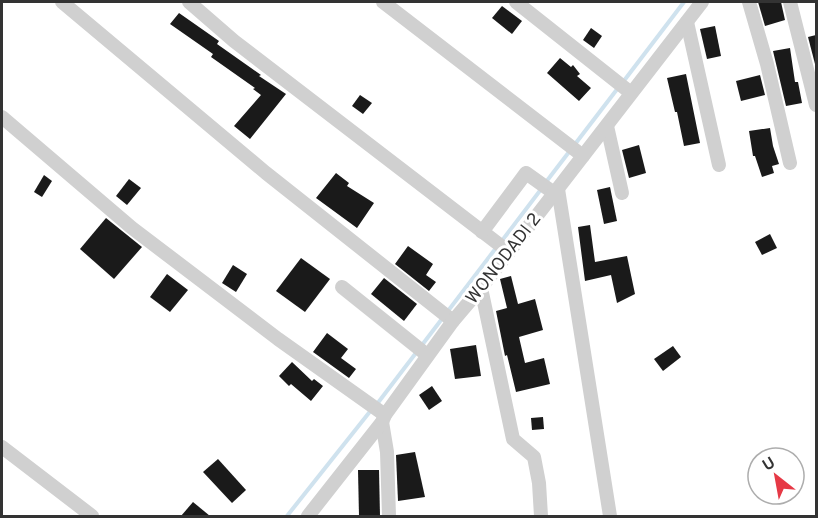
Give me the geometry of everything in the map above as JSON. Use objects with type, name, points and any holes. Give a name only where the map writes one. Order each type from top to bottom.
[{"type":"street","points":[[62,2],[266,173],[448,316]]},
{"type":"street","points":[[189,2],[234,41],[497,243],[526,173],[550,188],[610,516]]},
{"type":"street","points":[[383,2],[576,151]]},
{"type":"street","points":[[516,2],[623,87]]},
{"type":"street","name":"WONODADI 2","points":[[308,516],[422,350],[448,316],[481,288],[497,243],[550,188],[576,151],[607,126],[623,87],[687,22],[702,2]]},
{"type":"street","points":[[749,2],[790,163]]},
{"type":"street","points":[[790,2],[816,105]]},
{"type":"street","points":[[687,22],[719,165]]},
{"type":"street","points":[[2,117],[132,228],[379,413],[387,452],[389,516]]},
{"type":"street","points":[[607,126],[622,194]]},
{"type":"street","points":[[342,287],[422,350]]},
{"type":"street","points":[[481,288],[513,439],[534,457],[539,483],[541,516]]},
{"type":"street","points":[[2,447],[92,516]]},
{"type":"building","points":[[758,2],[781,2],[785,20],[765,26]]},
{"type":"building","points":[[502,6],[522,21],[512,34],[492,18]]},
{"type":"building","points":[[179,13],[219,41],[217,44],[261,75],[259,76],[286,94],[250,139],[234,126],[261,95],[253,89],[255,88],[211,57],[213,54],[170,24]]},
{"type":"building","points":[[715,26],[721,56],[707,59],[700,29]]},
{"type":"building","points":[[591,28],[602,36],[594,48],[583,40]]},
{"type":"building","points":[[816,35],[816,64],[815,64],[808,37]]},
{"type":"building","points":[[790,48],[795,82],[798,82],[802,103],[786,106],[773,51]]},
{"type":"building","points":[[560,58],[571,67],[573,65],[580,74],[577,76],[591,88],[579,101],[547,73]]},
{"type":"building","points":[[686,74],[700,143],[684,146],[667,78]]},
{"type":"building","points":[[760,75],[765,95],[741,101],[736,81]]},
{"type":"building","points":[[360,95],[372,103],[363,114],[352,106]]},
{"type":"building","points":[[770,128],[779,164],[772,166],[774,173],[762,177],[755,156],[753,156],[749,131]]},
{"type":"building","points":[[639,145],[646,173],[629,178],[622,150]]},
{"type":"building","points":[[336,173],[349,183],[347,186],[374,203],[357,228],[316,198]]},
{"type":"building","points":[[44,175],[52,181],[42,197],[34,192]]},
{"type":"building","points":[[129,179],[141,188],[127,205],[116,196]]},
{"type":"building","points":[[610,187],[617,221],[604,224],[597,190]]},
{"type":"building","points":[[106,218],[142,247],[114,279],[80,249]]},
{"type":"building","points":[[590,225],[595,262],[627,256],[635,294],[617,303],[611,275],[585,281],[578,227]]},
{"type":"building","points":[[770,234],[777,248],[762,255],[755,242]]},
{"type":"building","points":[[408,246],[433,264],[426,275],[436,282],[429,291],[395,264]]},
{"type":"building","points":[[301,258],[330,279],[305,312],[276,291]]},
{"type":"building","points":[[233,265],[247,274],[236,292],[222,283]]},
{"type":"building","points":[[167,274],[188,290],[170,312],[150,297]]},
{"type":"building","points":[[511,276],[518,304],[535,299],[543,330],[519,337],[525,363],[544,358],[550,384],[516,392],[507,355],[505,356],[496,311],[507,308],[500,279]]},
{"type":"building","points":[[384,278],[417,304],[404,321],[371,294]]},
{"type":"building","points":[[327,333],[348,349],[341,358],[356,369],[349,378],[313,352]]},
{"type":"building","points":[[476,345],[481,376],[455,379],[450,349]]},
{"type":"building","points":[[673,346],[681,357],[663,371],[654,359]]},
{"type":"building","points":[[292,362],[312,381],[314,379],[323,386],[311,401],[279,376]]},
{"type":"building","points":[[432,386],[442,401],[429,410],[419,395]]},
{"type":"building","points":[[543,417],[544,429],[532,430],[531,418]]},
{"type":"building","points":[[415,452],[425,497],[398,501],[396,455]]},
{"type":"building","points":[[218,459],[246,490],[232,503],[203,472]]},
{"type":"building","points":[[358,470],[379,470],[380,516],[359,516]]},
{"type":"building","points":[[193,502],[210,516],[181,516]]},
{"type":"waterway","points":[[623,82],[684,2]]},
{"type":"waterway","points":[[546,182],[618,88]]},
{"type":"waterway","points":[[501,242],[542,188]]},
{"type":"waterway","points":[[377,404],[496,248]]},
{"type":"waterway","points":[[287,516],[372,409]]}]
